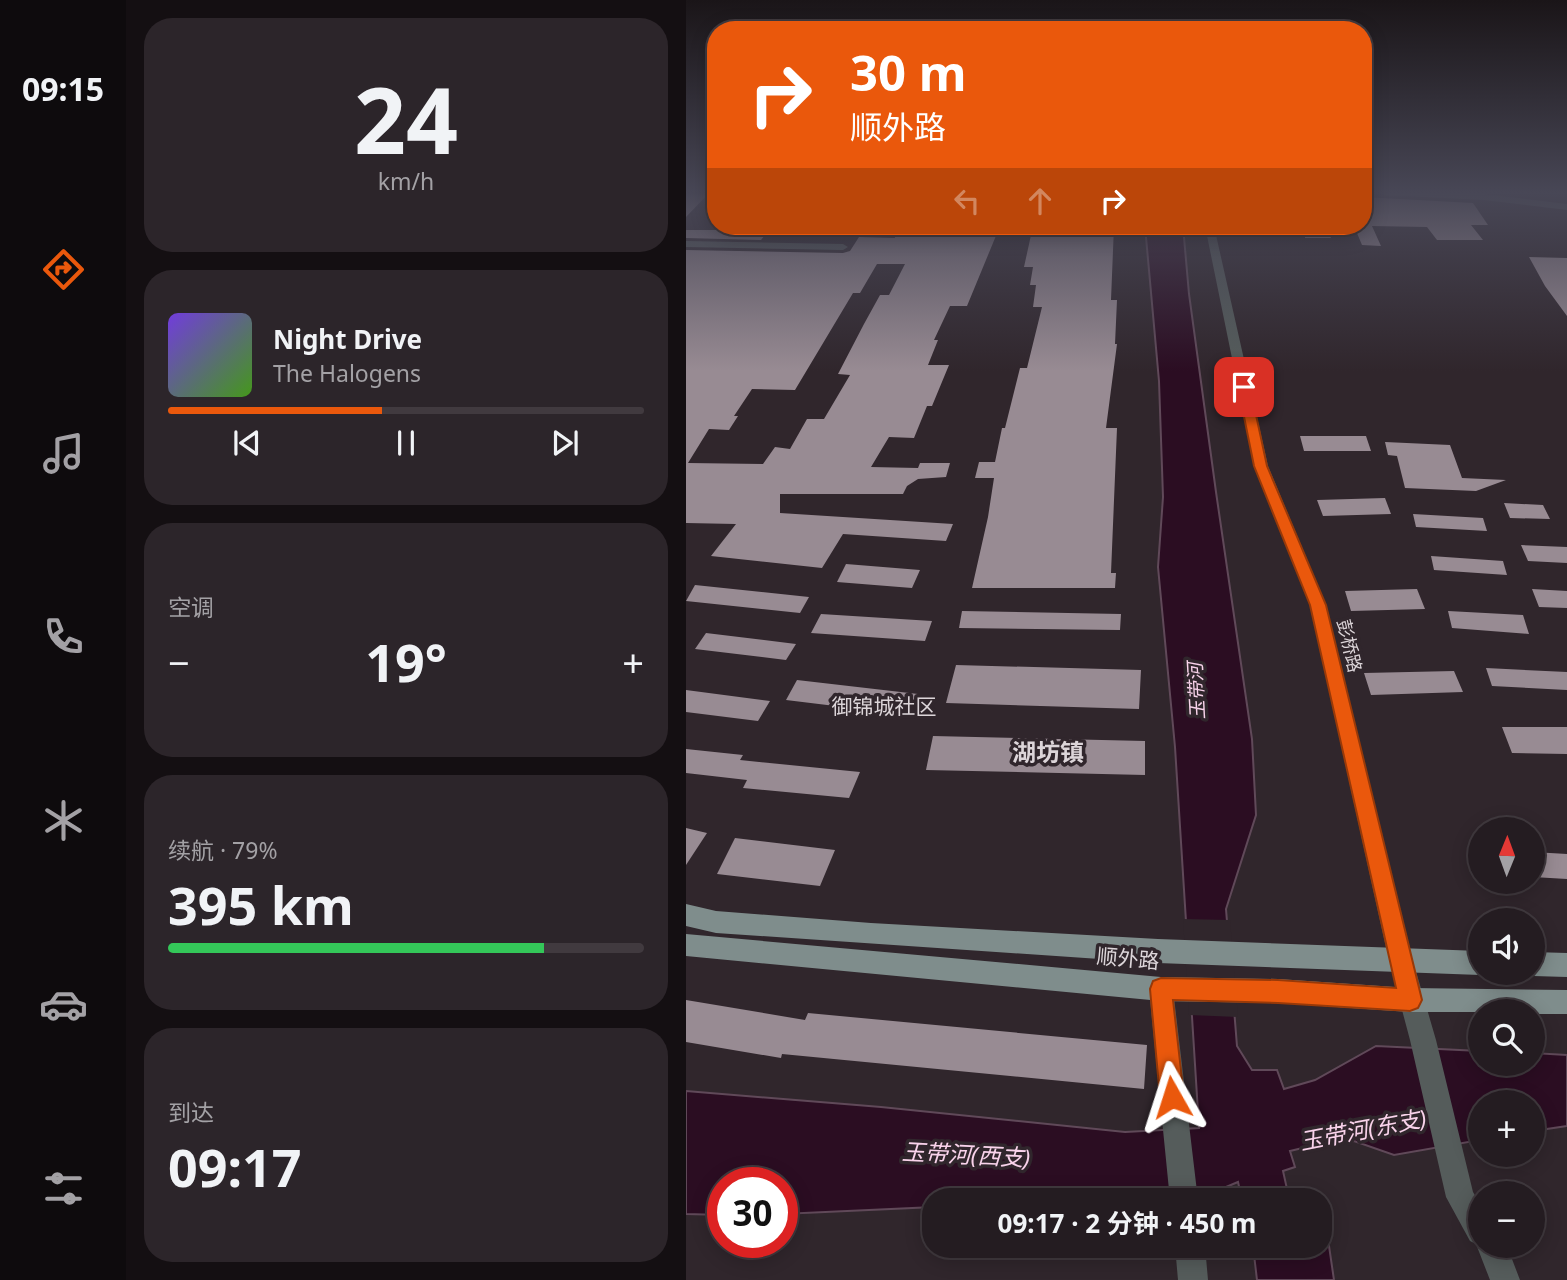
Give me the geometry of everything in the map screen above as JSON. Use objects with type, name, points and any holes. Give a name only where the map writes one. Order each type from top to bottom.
[{"type":"main road","name":"顺外路","points":[[686,915],[716,922],[871,934],[1158,951],[1468,963]]},
{"type":"main road","name":"顺外路","points":[[686,945],[1161,989],[1278,992],[1410,1000],[1567,1002]]},
{"type":"main road","points":[[1545,964],[1567,965]]},
{"type":"street","name":"彭桥路","points":[[1215,252],[1261,466],[1318,605],[1410,1000],[1423,1040],[1460,1197],[1468,1211]]},
{"type":"street","points":[[1161,989],[1183,1188]]},
{"type":"street","points":[[1191,1258],[1193,1280]]},
{"type":"street","points":[[1497,1258],[1505,1280]]},
{"type":"water","points":[[1147,252],[1185,252],[1216,492],[1252,739],[1256,815],[1226,909],[1237,1046],[1252,1070],[1277,1070],[1284,1089],[1315,1080],[1376,1046],[1468,1050],[1468,1076],[1545,1076],[1545,1054],[1567,1055],[1567,1126],[1545,1129],[1545,1090],[1468,1090],[1468,1142],[1394,1155],[1354,1141],[1319,1144],[1290,1151],[1295,1167],[1283,1171],[1287,1188],[1239,1188],[1238,1182],[1224,1188],[922,1188],[922,1208],[798,1213],[798,1167],[707,1167],[707,1215],[686,1214],[686,1091],[881,1107],[1125,1132],[1199,1128],[1175,747],[1158,567],[1163,497],[1159,381]]},
{"type":"water","points":[[1254,1258],[1331,1258],[1334,1280],[1257,1280]]},
{"type":"pier","points":[[1183,919],[1230,920],[1238,1017],[1189,1015]]},
{"type":"building","points":[[686,252],[989,252],[967,306],[950,306],[934,340],[938,340],[928,365],[949,365],[932,406],[927,406],[914,438],[889,437],[871,467],[918,468],[920,463],[950,463],[946,477],[918,479],[907,486],[903,494],[780,494],[780,513],[953,524],[946,541],[843,534],[822,568],[711,556],[736,524],[686,523]],"holes":[[[877,264],[905,264],[889,295],[880,295],[864,324],[838,374],[850,375],[824,419],[807,419],[790,449],[775,447],[763,464],[688,463],[709,429],[729,430],[738,416],[734,416],[752,389],[795,390],[853,293],[860,293]]]},
{"type":"building","points":[[1027,252],[1113,252],[1111,300],[1117,300],[1117,344],[1106,428],[1117,428],[1111,573],[1116,573],[1115,588],[972,588],[994,478],[975,478],[979,462],[995,462],[1020,368],[1027,368],[1042,307],[1033,307],[1036,285],[1030,285],[1033,267],[1024,267]]},
{"type":"building","points":[[1529,257],[1567,258],[1567,316],[1545,286]]},
{"type":"building","points":[[1300,436],[1366,436],[1371,451],[1304,451]]},
{"type":"building","points":[[1385,442],[1450,445],[1462,478],[1506,480],[1476,491],[1405,488],[1397,456],[1388,455]]},
{"type":"building","points":[[1385,498],[1391,514],[1323,516],[1317,500]]},
{"type":"building","points":[[1504,503],[1543,505],[1550,519],[1510,518]]},
{"type":"building","points":[[1413,514],[1483,518],[1487,531],[1416,527]]},
{"type":"building","points":[[1521,545],[1567,547],[1567,563],[1528,561]]},
{"type":"building","points":[[1431,556],[1503,561],[1507,575],[1434,570]]},
{"type":"building","points":[[846,564],[920,570],[912,588],[837,582]]},
{"type":"building","points":[[695,585],[809,597],[800,613],[686,601]]},
{"type":"building","points":[[1417,589],[1425,609],[1351,611],[1345,591]]},
{"type":"building","points":[[1532,589],[1567,591],[1567,608],[1539,607]]},
{"type":"building","points":[[962,611],[1121,614],[1120,630],[959,628]]},
{"type":"building","points":[[1448,611],[1523,615],[1529,634],[1452,628]]},
{"type":"building","points":[[821,614],[932,621],[925,641],[811,633]]},
{"type":"building","points":[[706,633],[796,644],[786,660],[695,649]]},
{"type":"building","points":[[956,665],[1141,670],[1139,709],[946,703]]},
{"type":"building","points":[[1486,668],[1567,672],[1567,690],[1492,686]]},
{"type":"building","points":[[1454,671],[1463,692],[1371,695],[1364,673]]},
{"type":"building","points":[[797,680],[918,694],[909,715],[786,700]]},
{"type":"building","points":[[686,690],[770,701],[758,721],[686,712]]},
{"type":"building","points":[[1502,727],[1567,727],[1567,754],[1512,753]]},
{"type":"building","points":[[933,736],[1145,741],[1145,775],[926,770]]},
{"type":"building","points":[[686,749],[743,755],[740,760],[860,772],[849,798],[743,788],[747,780],[686,773]]},
{"type":"building","points":[[686,828],[707,833],[686,865]]},
{"type":"building","points":[[735,838],[835,850],[820,886],[717,874]]},
{"type":"building","points":[[1545,853],[1567,854],[1567,879],[1545,878]]},
{"type":"building","points":[[686,1000],[805,1020],[808,1013],[1147,1045],[1144,1089],[782,1054],[781,1058],[686,1042]]},
{"type":"district","name":"御锦城社区","points":[[884,707]]},
{"type":"district","name":"湖坊镇","points":[[1048,753]]},
{"type":"route","points":[[1172,1097],[1161,989],[1278,992],[1410,1000],[1318,605],[1261,466],[1244,387]]},
{"type":"water label","name":"玉带河","points":[[1196,691]]},
{"type":"water label","name":"玉带河(东支)","points":[[1363,1130]]},
{"type":"water label","name":"玉带河(西支)","points":[[966,1155]]}]
